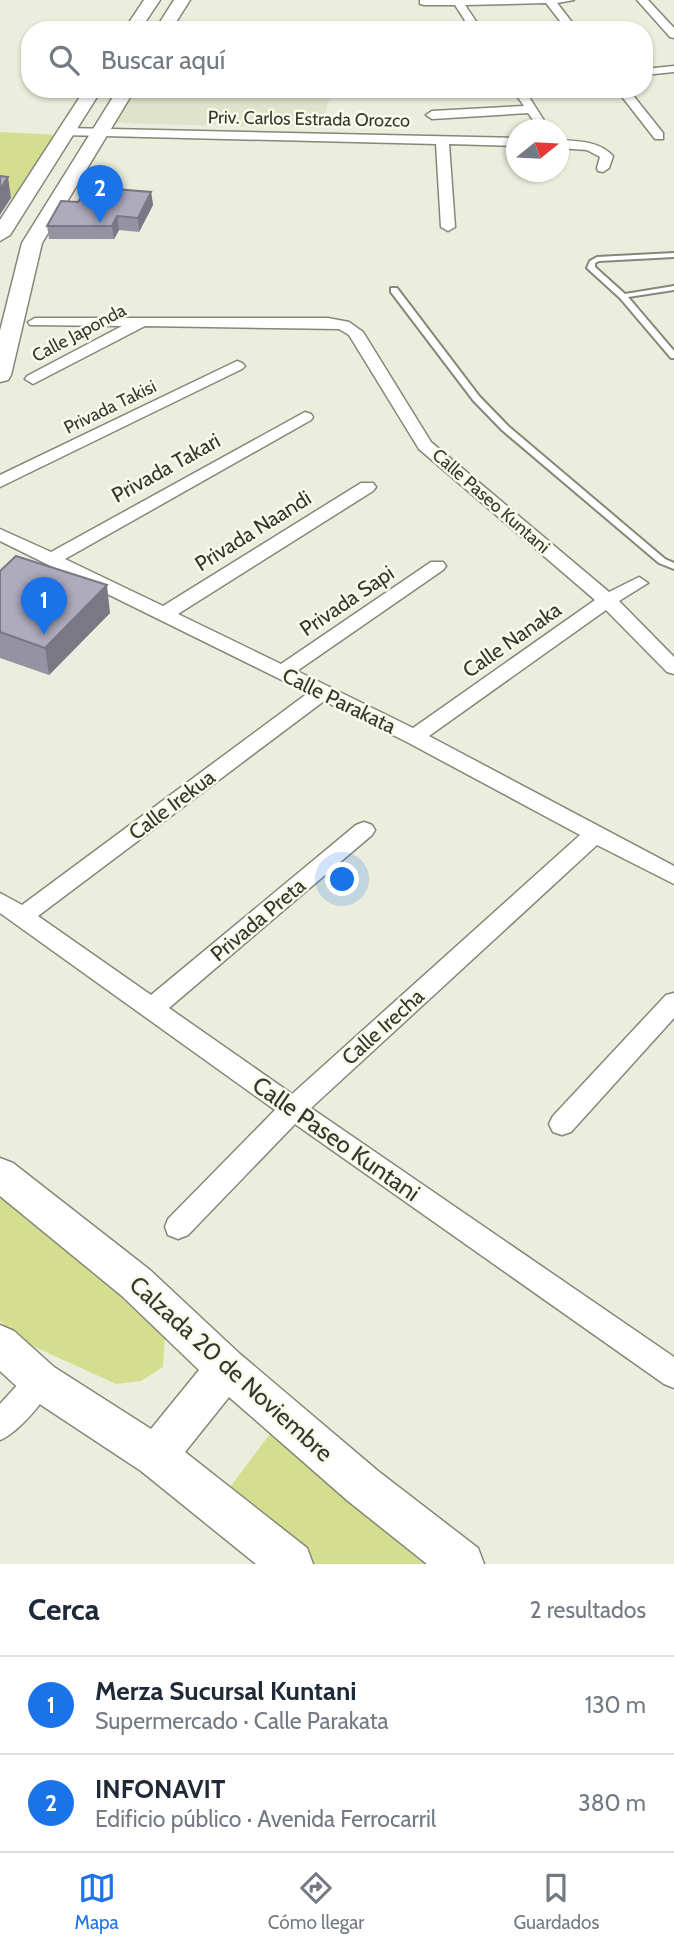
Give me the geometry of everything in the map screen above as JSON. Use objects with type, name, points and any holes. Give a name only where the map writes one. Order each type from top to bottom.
[{"type":"main road","points":[[138,21],[152,0]]},
{"type":"main road","points":[[169,21],[182,0]]},
{"type":"main road","points":[[0,235],[88,98]]},
{"type":"main road","points":[[0,375],[32,243],[121,98]]},
{"type":"main road","points":[[33,184],[66,188]]},
{"type":"main road","points":[[0,269],[25,270]]},
{"type":"main road","name":"Calzada 20 de Noviembre","points":[[0,1174],[136,1283],[226,1368],[363,1486],[462,1564]]},
{"type":"main road","points":[[0,1344],[40,1381],[156,1456],[291,1564]]},
{"type":"main road","points":[[156,1456],[226,1368]]},
{"type":"street","points":[[424,2],[569,0]]},
{"type":"street","points":[[642,0],[674,35]]},
{"type":"street","points":[[550,1],[566,21]]},
{"type":"street","points":[[459,3],[471,21]]},
{"type":"street","points":[[653,63],[674,62]]},
{"type":"street","points":[[653,71],[674,69]]},
{"type":"street","points":[[524,98],[539,119]]},
{"type":"street","points":[[629,98],[659,136]]},
{"type":"street","points":[[432,115],[532,109]]},
{"type":"street","name":"Priv. Carlos Estrada Orozco","points":[[66,132],[506,142]]},
{"type":"street","points":[[442,139],[448,227]]},
{"type":"street","points":[[569,145],[600,150],[607,156],[603,168]]},
{"type":"street","name":"Calle Paseo Kuntani","points":[[35,322],[328,322],[344,325],[355,332],[425,445],[607,600],[674,668]]},
{"type":"street","name":"Calle Japonda","points":[[33,379],[142,322]]},
{"type":"street","name":"Privada Takisi","points":[[0,482],[237,366]]},
{"type":"street","name":"Privada Takari","points":[[50,560],[305,416]]},
{"type":"street","name":"Privada Naandi","points":[[164,614],[367,487]]},
{"type":"street","name":"Calle Parakata","points":[[0,534],[414,737],[674,876]]},
{"type":"street","name":"Privada Sapi","points":[[281,673],[438,566]]},
{"type":"street","name":"Calle Nanaka","points":[[414,737],[607,600],[639,583]]},
{"type":"street","name":"Calle Irekua","points":[[23,916],[322,693]]},
{"type":"street","name":"Privada Preta","points":[[151,1009],[364,830]]},
{"type":"street","name":"Calle Irecha","points":[[178,1227],[293,1109],[594,835]]},
{"type":"street","name":"Calle Paseo Kuntani","points":[[0,901],[293,1109],[671,1366]]},
{"type":"street","points":[[562,1124],[674,1002]]},
{"type":"street","points":[[0,1426],[40,1381]]},
{"type":"lane","points":[[674,255],[597,259],[592,262],[591,268],[623,296],[674,356]]},
{"type":"lane","points":[[623,296],[674,288]]},
{"type":"lane","points":[[394,290],[476,398],[505,428],[662,561],[674,566]]},
{"type":"shaded area","points":[[128,98],[330,98],[320,128],[114,123]]},
{"type":"green space","points":[[0,132],[60,135],[19,199],[0,198]]},
{"type":"green space","points":[[0,1192],[141,1305],[165,1336],[163,1367],[141,1381],[116,1384],[24,1342],[0,1321]]},
{"type":"green space","points":[[273,1430],[449,1564],[303,1564],[221,1499]]},
{"type":"building","points":[[0,176],[8,177],[0,189]]},
{"type":"building","points":[[89,187],[151,192],[138,218],[117,216],[112,226],[47,226],[61,201],[78,202]]},
{"type":"building","points":[[16,556],[107,585],[45,648],[0,632],[0,571]]},
{"type":"place","name":"INFONAVIT","points":[[100,223]]},
{"type":"place","name":"Merza Sucursal Kuntani","points":[[44,635]]}]
